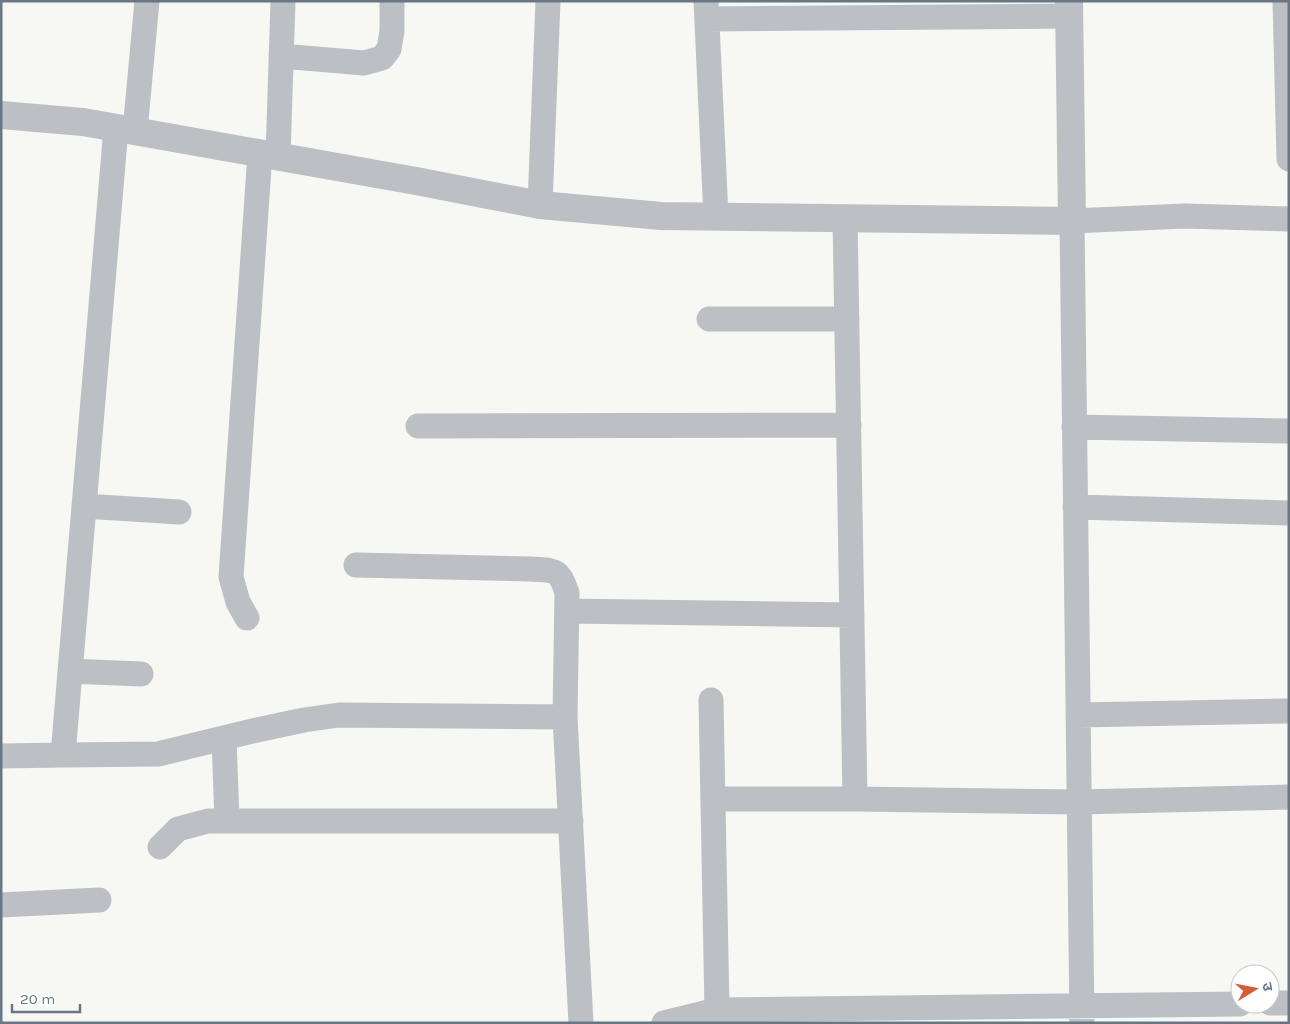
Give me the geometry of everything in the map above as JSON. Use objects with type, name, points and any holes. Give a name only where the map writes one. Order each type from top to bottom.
[{"type":"street","points":[[63,755],[84,506],[126,130],[148,1]]},
{"type":"street","points":[[247,618],[238,602],[231,577],[269,154],[281,56],[283,1]]},
{"type":"street","points":[[281,56],[364,63],[382,58],[389,49],[392,31],[392,1]]},
{"type":"street","points":[[540,205],[548,1]]},
{"type":"street","points":[[1285,1],[1289,159]]},
{"type":"street","points":[[716,216],[706,10],[1069,9],[1082,1015]]},
{"type":"street","points":[[1,115],[83,122],[269,154],[540,205],[660,216],[1072,221],[1184,216],[1289,219]]},
{"type":"street","points":[[845,218],[855,799]]},
{"type":"street","points":[[710,319],[847,319]]},
{"type":"street","points":[[418,426],[849,426]]},
{"type":"street","points":[[1074,426],[1289,430]]},
{"type":"street","points":[[84,506],[179,512]]},
{"type":"street","points":[[1075,507],[1289,513]]},
{"type":"street","points":[[356,565],[530,569],[554,571],[563,578],[567,593],[565,717],[581,1023]]},
{"type":"street","points":[[567,611],[852,615]]},
{"type":"street","points":[[70,671],[142,674]]},
{"type":"street","points":[[711,700],[717,1010]]},
{"type":"street","points":[[1078,715],[1289,710]]},
{"type":"street","points":[[1,756],[158,754],[304,720],[339,715],[565,717]]},
{"type":"street","points":[[224,739],[227,820]]},
{"type":"street","points":[[713,799],[1079,802],[1289,797]]},
{"type":"street","points":[[160,847],[178,829],[208,821],[570,821]]},
{"type":"street","points":[[1,905],[99,900]]},
{"type":"street","points":[[664,1023],[717,1010],[860,1016],[1082,1015],[1230,1005]]}]
